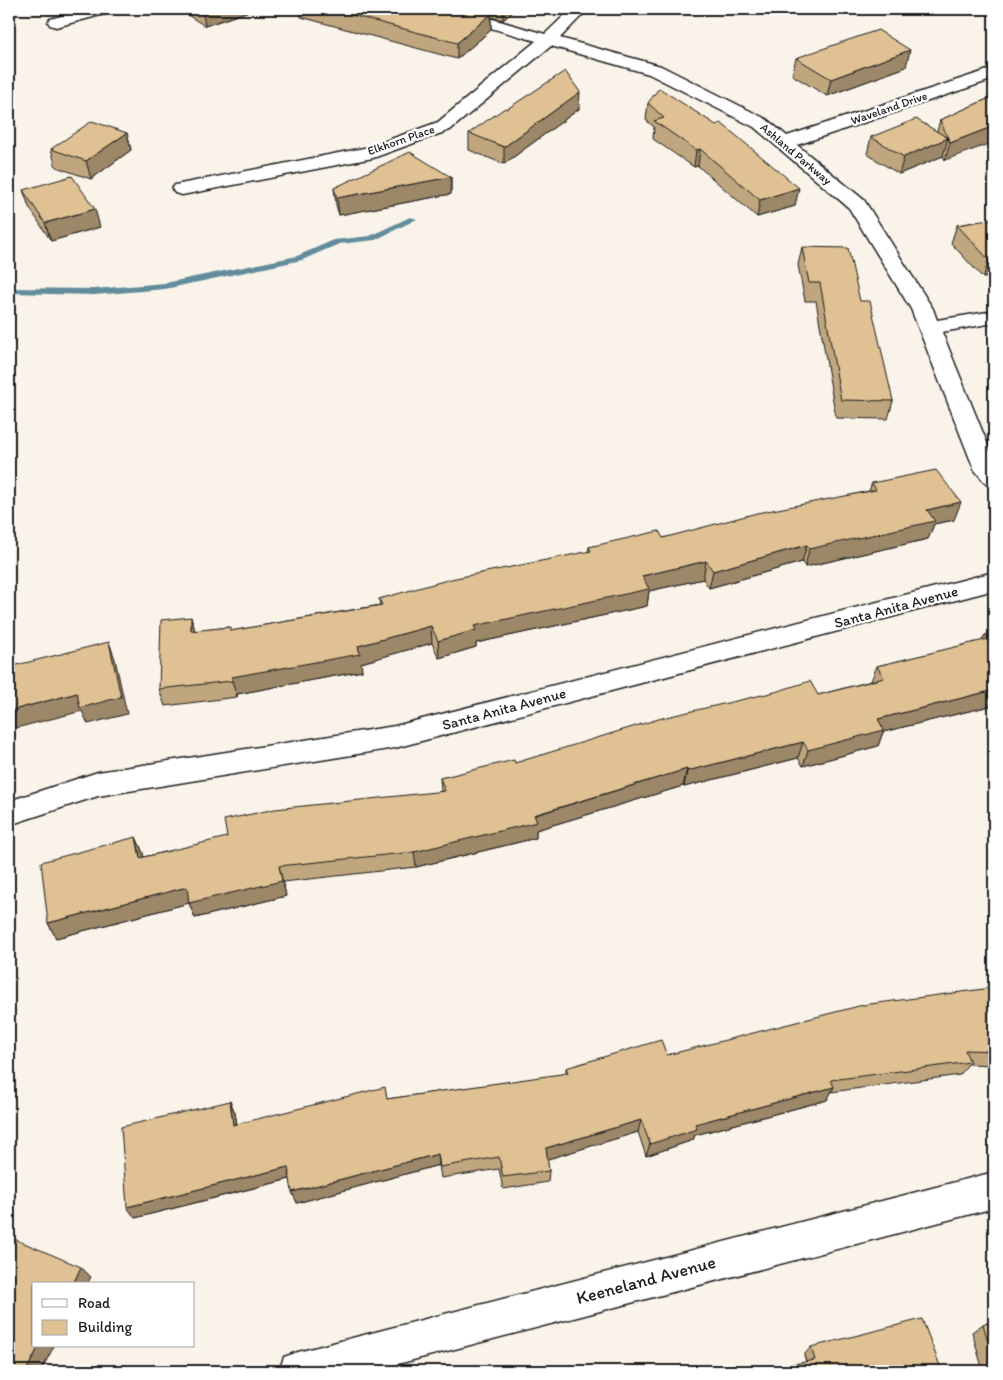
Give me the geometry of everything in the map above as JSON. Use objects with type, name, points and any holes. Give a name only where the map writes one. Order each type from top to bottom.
[{"type":"street","points":[[56,22],[106,9]]},
{"type":"street","name":"Ashland Parkway","points":[[441,9],[655,70],[760,123],[857,204],[922,309],[986,469],[994,478]]},
{"type":"street","name":"Elkhorn Place","points":[[182,189],[373,152],[444,126],[548,40],[580,9]]},
{"type":"street","name":"Waveland Drive","points":[[784,143],[994,72]]},
{"type":"street","points":[[930,328],[994,316]]},
{"type":"street","name":"Santa Anita Avenue","points":[[9,814],[98,784],[395,737],[994,582]]},
{"type":"street","name":"Keeneland Avenue","points":[[298,1371],[994,1190]]},
{"type":"building","points":[[329,9],[473,9],[491,14],[457,43]]},
{"type":"building","points":[[878,30],[910,50],[831,79],[796,58]]},
{"type":"building","points":[[565,71],[580,92],[504,147],[469,133],[505,108],[507,109]]},
{"type":"building","points":[[659,88],[716,125],[721,123],[799,188],[760,200],[700,149],[696,150],[654,121],[664,118],[648,103]]},
{"type":"building","points":[[994,96],[994,126],[950,143],[940,120]]},
{"type":"building","points":[[916,119],[948,138],[904,157],[871,137]]},
{"type":"building","points":[[92,121],[127,133],[86,161],[51,149]]},
{"type":"building","points":[[410,152],[451,177],[337,198],[334,188]]},
{"type":"building","points":[[72,176],[95,209],[45,223],[23,190]]},
{"type":"building","points":[[994,219],[994,260],[989,260],[957,225]]},
{"type":"building","points":[[802,247],[848,248],[860,301],[870,301],[893,401],[841,400],[820,283],[809,283]]},
{"type":"building","points":[[936,470],[961,502],[927,510],[935,521],[809,549],[807,545],[713,571],[706,561],[642,576],[649,589],[474,626],[476,630],[438,641],[431,626],[358,646],[360,654],[232,677],[232,681],[159,689],[161,620],[191,617],[191,631],[230,627],[230,631],[382,605],[379,599],[451,579],[591,551],[589,547],[659,531],[663,538],[757,513],[876,490],[872,483]]},
{"type":"building","points":[[994,633],[994,690],[878,719],[884,730],[808,750],[803,742],[687,771],[687,769],[534,815],[537,822],[414,852],[279,866],[282,881],[189,903],[187,887],[48,923],[41,862],[136,837],[140,858],[227,837],[224,820],[275,809],[445,791],[440,778],[514,760],[515,763],[662,718],[775,692],[810,681],[818,695],[884,678],[877,666],[988,639],[985,635]]},
{"type":"building","points":[[109,642],[121,697],[80,708],[77,693],[9,711],[9,667]]},
{"type":"building","points":[[990,983],[994,983],[994,1051],[965,1050],[970,1062],[831,1080],[834,1087],[695,1124],[697,1129],[650,1144],[641,1120],[546,1148],[549,1171],[503,1177],[499,1157],[440,1167],[438,1154],[292,1192],[288,1167],[127,1207],[121,1127],[230,1101],[233,1125],[385,1087],[387,1099],[568,1073],[566,1068],[661,1040],[667,1055],[863,1005],[991,988]]},
{"type":"building","points":[[12,1238],[81,1267],[74,1282],[32,1282],[32,1348],[38,1348],[26,1371],[9,1371],[9,1244]]},
{"type":"building","points":[[922,1319],[942,1371],[756,1371],[815,1360],[811,1347]]},
{"type":"building","points":[[994,1322],[994,1362],[983,1324]]},
{"type":"waterway","points":[[9,291],[94,292],[165,286],[299,258],[337,242],[372,238],[413,219]]}]
